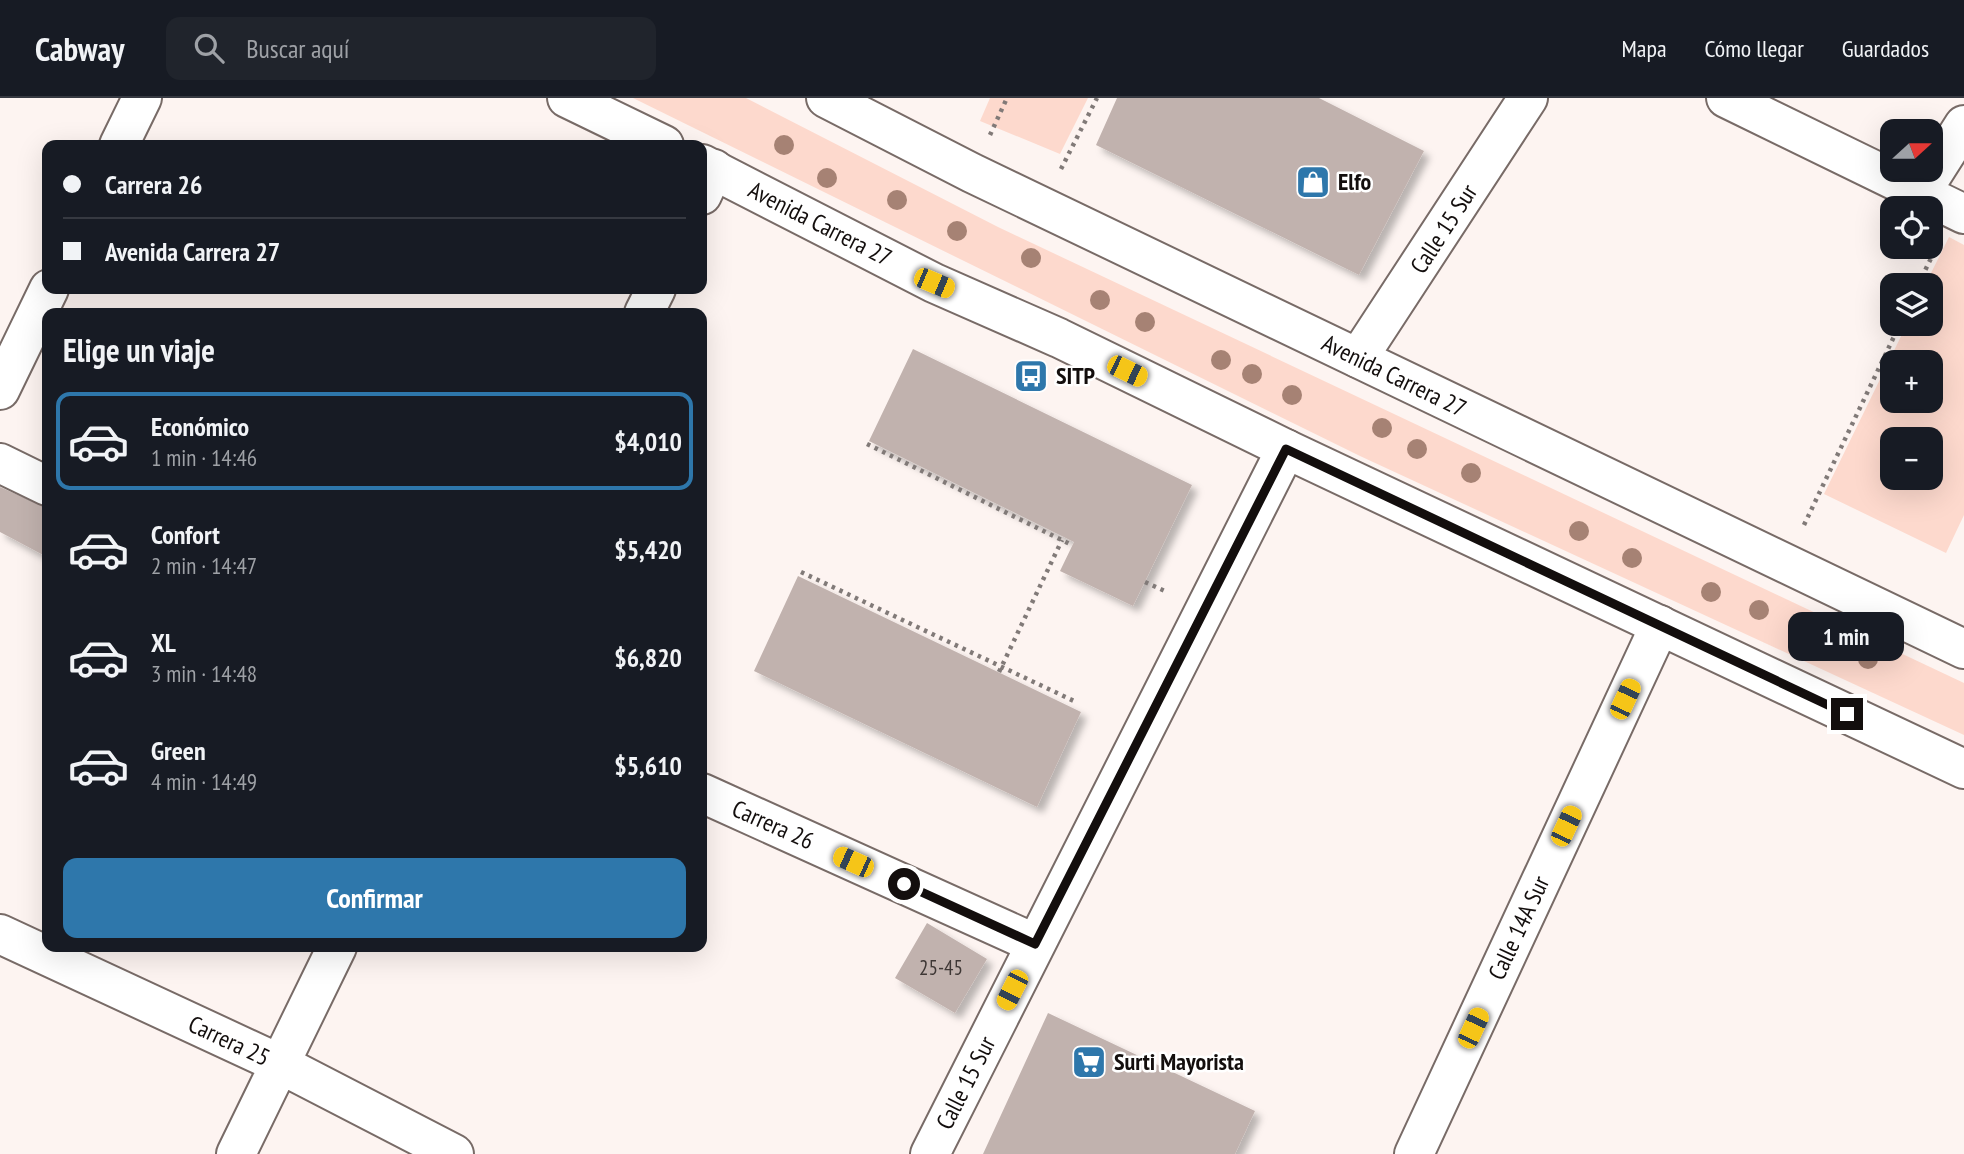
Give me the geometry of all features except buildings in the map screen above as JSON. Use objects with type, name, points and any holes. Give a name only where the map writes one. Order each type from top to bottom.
[{"type":"street","points":[[121,140],[142,98]]},
{"type":"street","points":[[567,98],[654,140]]},
{"type":"street","name":"Avenida Carrera 27","points":[[826,98],[1042,206],[1964,649]]},
{"type":"street","name":"Calle 15 Sur","points":[[1358,358],[1528,98]]},
{"type":"street","points":[[1726,98],[1964,214]]},
{"type":"street","points":[[1920,194],[1964,125]]},
{"type":"street","name":"Avenida Carrera 27","points":[[707,176],[934,283],[1059,338],[1286,449],[1964,769]]},
{"type":"street","points":[[0,390],[47,294]]},
{"type":"street","name":"Calle 15 Sur","points":[[930,1154],[1286,449]]},
{"type":"street","points":[[0,463],[42,484]]},
{"type":"street","name":"Calle 14A Sur","points":[[1414,1154],[1660,625]]},
{"type":"street","name":"Carrera 26","points":[[707,795],[1035,944]]},
{"type":"street","name":"Carrera 25","points":[[0,934],[280,1065],[454,1154]]},
{"type":"street","points":[[236,1154],[335,952]]},
{"type":"path","points":[[1042,206],[1097,98]]},
{"type":"path","points":[[1785,564],[1894,336]]},
{"type":"path","points":[[867,444],[1072,545]]},
{"type":"path","points":[[1000,669],[1062,540]]},
{"type":"path","points":[[801,572],[1000,669],[1074,701]]},
{"type":"path","points":[[1145,582],[1172,595]]},
{"type":"shaded area","points":[[633,98],[746,98],[998,227],[1964,683],[1964,735],[1360,456]]},
{"type":"shaded area","points":[[990,98],[1088,98],[1060,154],[980,121]]},
{"type":"shaded area","points":[[1949,237],[1964,245],[1964,515],[1946,553],[1824,494],[1880,379],[1880,413],[1943,413],[1943,350],[1894,350],[1901,336],[1943,336],[1943,273],[1931,273],[1938,259],[1943,259],[1943,249]]},
{"type":"place","name":"Elfo","points":[[1313,182]]},
{"type":"place","name":"SITP","points":[[1031,376]]},
{"type":"place","name":"Surti Mayorista","points":[[1089,1062]]},
{"type":"route","points":[[904,884],[1035,944],[1286,449],[1847,714]]}]
